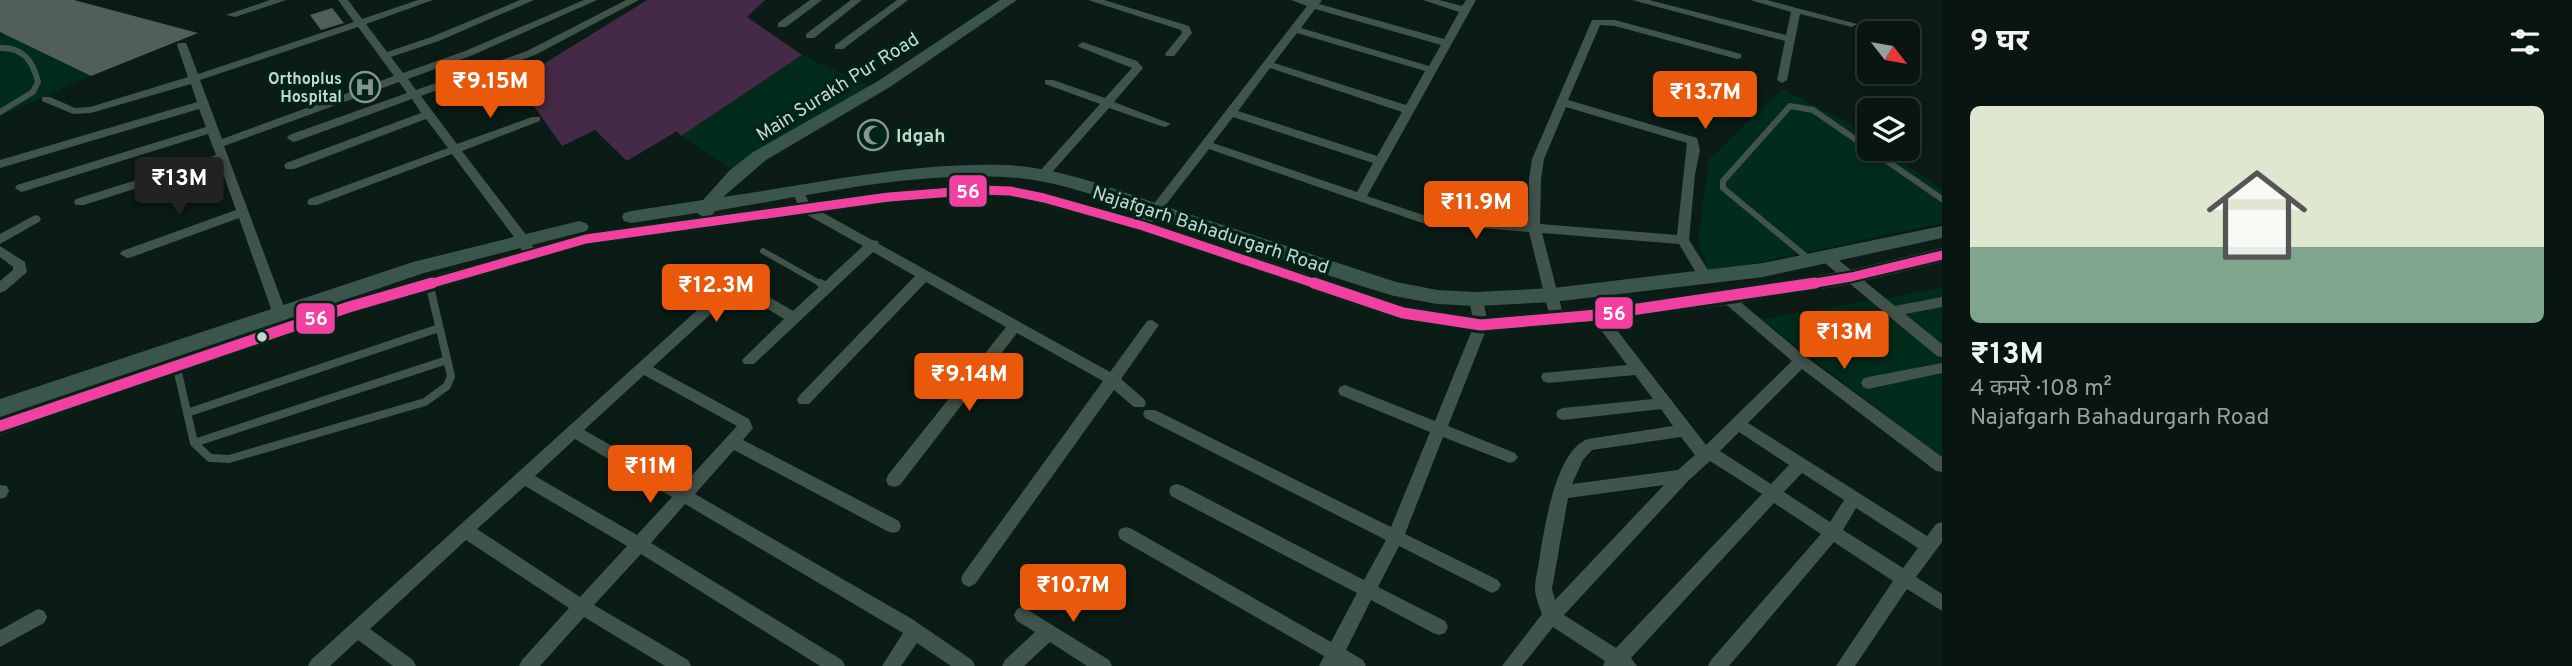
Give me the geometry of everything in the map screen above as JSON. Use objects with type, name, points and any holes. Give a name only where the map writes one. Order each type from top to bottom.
[{"type":"main road","name":"Main Surakh Pur Road","points":[[704,214],[719,190],[740,171],[883,85],[1010,0]]},
{"type":"main road","name":"Najafgarh Bahadurgarh Road","points":[[0,426],[177,368],[420,267],[526,246],[586,239],[704,214],[802,200],[964,171],[1042,176],[1156,209],[1394,289],[1437,297],[1476,299],[1553,295],[1706,278],[1763,270],[1942,232]]},
{"type":"main road","name":"Najafgarh Bahadurgarh Road","points":[[802,200],[979,190],[1010,191],[1083,207],[1403,313],[1481,325],[1597,315],[1727,298],[1851,277],[1942,255]]},
{"type":"main road","name":"Najafgarh Bahadurgarh Road","points":[[0,408],[283,322],[429,284],[526,246]]},
{"type":"street","points":[[231,15],[281,0]]},
{"type":"street","points":[[46,99],[62,107],[80,111],[194,79],[428,0]]},
{"type":"street","points":[[385,56],[435,39],[529,0]]},
{"type":"street","points":[[218,144],[402,79],[521,32],[592,0]]},
{"type":"street","points":[[293,138],[531,53],[634,0]]},
{"type":"street","points":[[782,26],[817,0]]},
{"type":"street","points":[[810,36],[858,0]]},
{"type":"street","points":[[839,47],[902,0]]},
{"type":"street","points":[[1096,0],[1185,28],[1187,33],[1170,54]]},
{"type":"street","points":[[1296,0],[1315,2],[1447,43]]},
{"type":"street","points":[[1360,197],[1468,5],[1428,0]]},
{"type":"street","points":[[1637,0],[1791,39]]},
{"type":"street","points":[[1755,0],[1853,24]]},
{"type":"street","points":[[347,1],[526,246]]},
{"type":"street","points":[[1143,226],[1315,2]]},
{"type":"street","points":[[1782,80],[1796,10]]},
{"type":"street","points":[[1558,317],[1534,228],[1535,179],[1538,159],[1596,22],[1615,23],[1737,56]]},
{"type":"street","points":[[1294,29],[1432,70]]},
{"type":"street","points":[[181,45],[283,322]]},
{"type":"street","points":[[1042,176],[1138,68],[1137,65],[1083,45]]},
{"type":"street","points":[[1267,64],[1409,110]]},
{"type":"street","points":[[1049,82],[1165,124]]},
{"type":"street","points":[[1562,102],[1693,141],[1684,240],[1706,278]]},
{"type":"street","points":[[0,164],[203,104]]},
{"type":"street","points":[[1230,112],[1380,161]]},
{"type":"street","points":[[290,166],[428,114]]},
{"type":"street","points":[[313,202],[536,119]]},
{"type":"street","points":[[21,188],[212,129]]},
{"type":"street","points":[[1206,144],[1422,219],[1684,240]]},
{"type":"street","points":[[80,202],[223,158]]},
{"type":"street","points":[[802,200],[873,244],[1111,379],[1144,408],[1492,585]]},
{"type":"street","points":[[127,254],[243,212]]},
{"type":"street","points":[[0,240],[35,219]]},
{"type":"street","points":[[749,360],[873,244]]},
{"type":"street","points":[[0,250],[20,265],[20,272],[0,288]]},
{"type":"street","points":[[1817,258],[1851,277],[1942,352]]},
{"type":"street","points":[[804,400],[925,274]]},
{"type":"street","points":[[317,666],[735,285],[794,318]]},
{"type":"street","points":[[1727,298],[1801,362],[1942,466]]},
{"type":"street","points":[[1331,659],[1395,538],[1481,325],[1476,299]]},
{"type":"street","points":[[1893,311],[1942,302]]},
{"type":"street","points":[[1597,315],[1685,430],[1707,454],[1942,603]]},
{"type":"street","points":[[894,480],[1015,325]]},
{"type":"street","points":[[970,579],[1152,325]]},
{"type":"street","points":[[1510,666],[1551,616],[1682,476],[1801,362]]},
{"type":"street","points":[[528,666],[745,428],[744,424],[642,367]]},
{"type":"street","points":[[1868,383],[1942,368]]},
{"type":"street","points":[[1548,377],[1638,369]]},
{"type":"street","points":[[1345,391],[1510,457]]},
{"type":"street","points":[[1563,414],[1665,403]]},
{"type":"street","points":[[1738,424],[1854,498],[1936,540],[1904,579],[1845,666]]},
{"type":"street","points":[[1685,430],[1588,445],[1577,453],[1562,492],[1543,589],[1545,604],[1551,616],[1620,663],[1801,463]]},
{"type":"street","points":[[573,431],[906,625],[966,666]]},
{"type":"street","points":[[734,443],[893,526]]},
{"type":"street","points":[[1562,492],[1682,476]]},
{"type":"street","points":[[523,477],[639,544],[836,666]]},
{"type":"street","points":[[1177,491],[1438,627]]},
{"type":"street","points":[[1717,666],[1832,533],[1854,498]]},
{"type":"street","points":[[465,530],[583,608],[682,666]]},
{"type":"street","points":[[1126,534],[1331,659],[1357,666]]},
{"type":"street","points":[[1023,615],[1103,666]]},
{"type":"street","points":[[0,639],[38,617]]},
{"type":"street","points":[[357,629],[407,666]]},
{"type":"street","points":[[1011,666],[1049,631]]},
{"type":"street","points":[[891,666],[914,632]]},
{"type":"lane","points":[[0,48],[14,48],[26,54],[38,82],[33,92],[0,112]]},
{"type":"lane","points":[[1817,258],[1723,188],[1723,181],[1790,106],[1813,110],[1942,199]]},
{"type":"lane","points":[[763,251],[827,287]]},
{"type":"lane","points":[[177,368],[194,443],[210,458],[229,458],[425,402],[447,386],[451,376],[429,284]]},
{"type":"lane","points":[[187,413],[439,328]]},
{"type":"lane","points":[[194,443],[447,360]]},
{"type":"shaded area","points":[[647,0],[765,0],[747,17],[802,55],[681,136],[677,131],[627,161],[595,130],[562,146],[516,81]]},
{"type":"shaded area","points":[[5,34],[91,76],[0,116],[0,36]]},
{"type":"shaded area","points":[[802,55],[869,86],[733,171],[681,136]]},
{"type":"shaded area","points":[[1782,89],[1857,130],[1857,161],[1901,161],[1942,189],[1942,223],[1709,273],[1698,241],[1709,159]]},
{"type":"shaded area","points":[[1942,288],[1942,458],[1761,319]]},
{"type":"building","points":[[0,0],[74,0],[198,33],[91,76],[0,32]]},
{"type":"building","points":[[332,8],[344,23],[321,30],[310,15]]},
{"type":"transit line","name":"56","points":[[0,426],[349,307],[586,239],[889,197],[979,190],[1010,191],[1044,198],[1143,226],[1403,313],[1481,325],[1597,315],[1727,298],[1851,277],[1942,255]]},
{"type":"place","name":"Orthoplus Hospital","points":[[365,87]]},
{"type":"place","name":"Idgah","points":[[873,135]]}]
